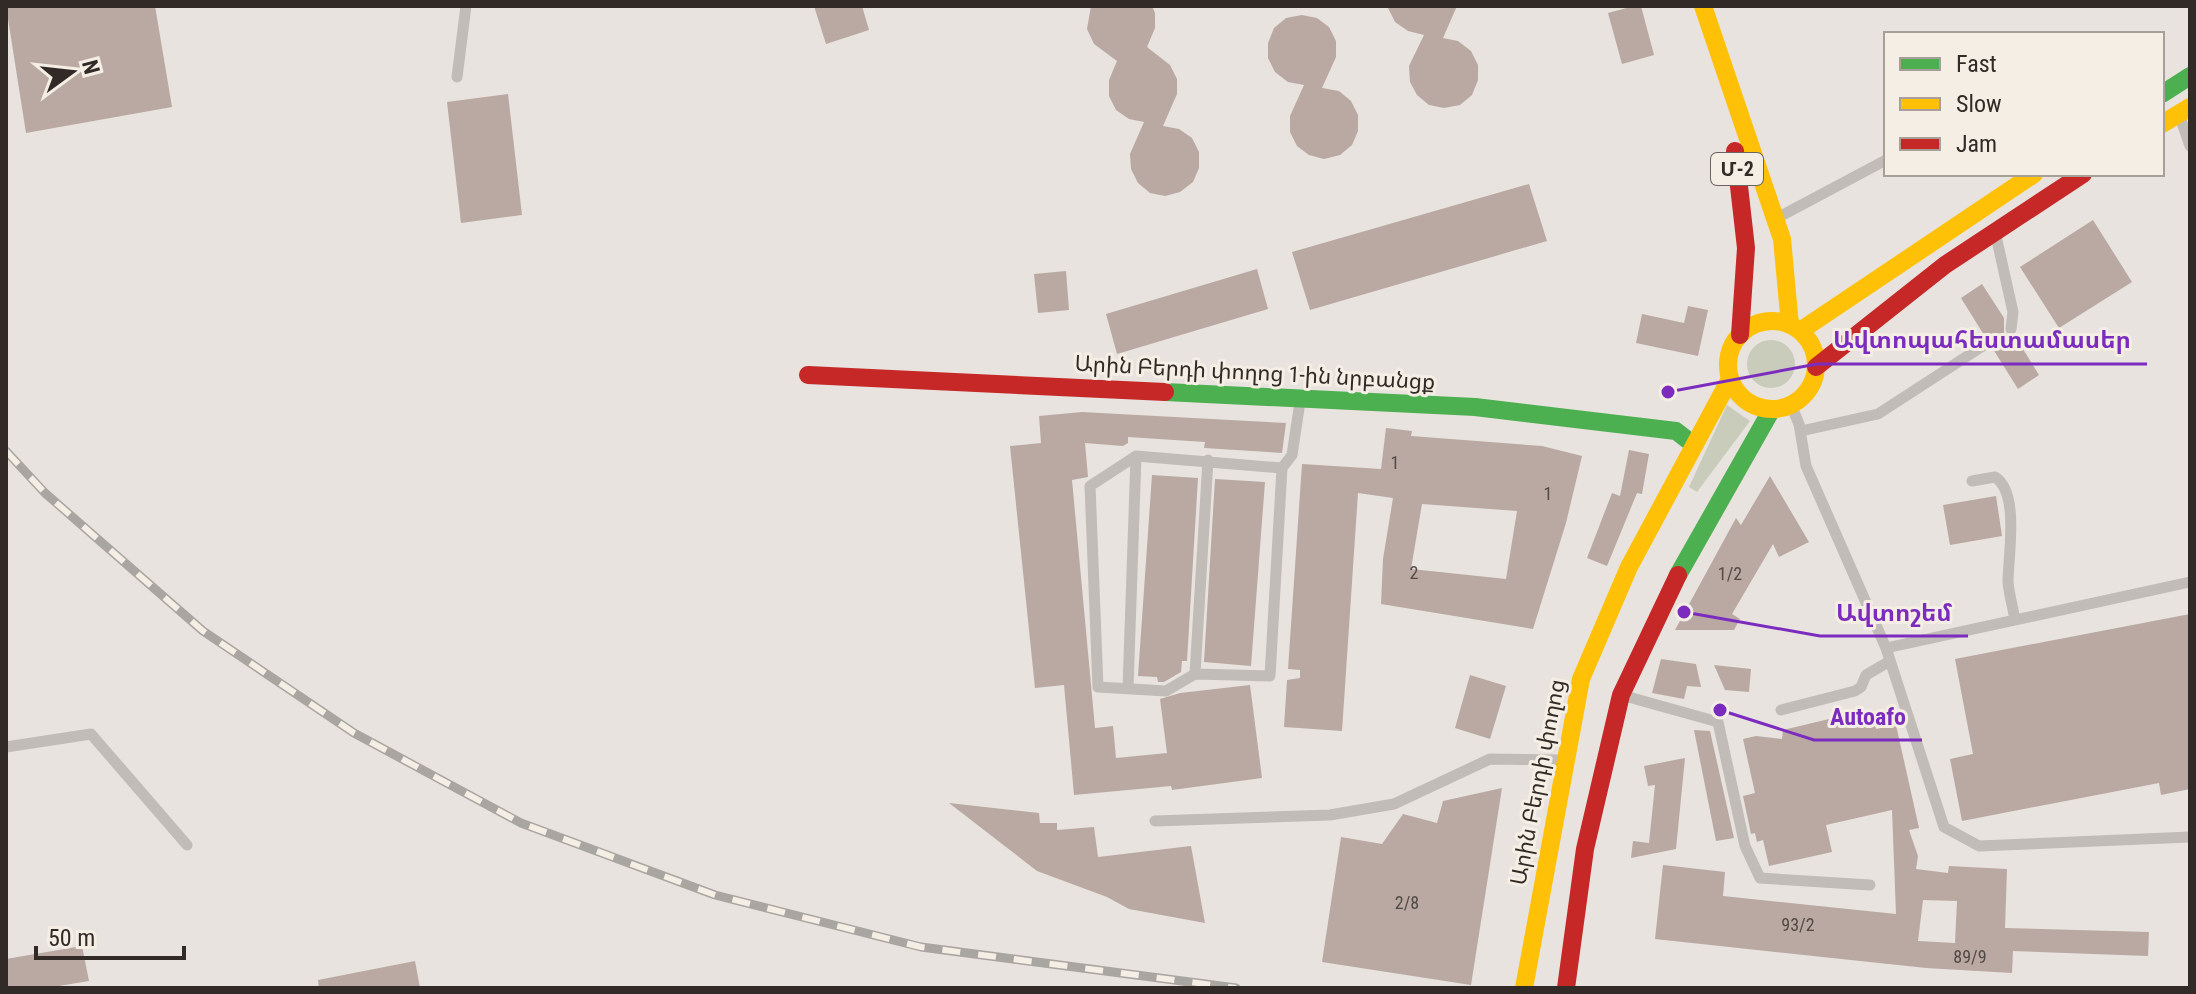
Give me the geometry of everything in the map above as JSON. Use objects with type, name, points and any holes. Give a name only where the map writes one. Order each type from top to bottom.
[{"type":"main road","name":"Մ-2","points":[[1703,6],[1728,90],[1782,239],[1795,328],[1812,347],[1816,367]]},
{"type":"main road","points":[[2164,93],[2190,76]]},
{"type":"main road","name":"Մ-2","points":[[1728,90],[1746,248],[1740,335],[1729,354],[1730,379]]},
{"type":"main road","points":[[2164,123],[2184,110]]},
{"type":"main road","points":[[1740,335],[1763,322],[1795,328],[2031,176]]},
{"type":"main road","points":[[1730,379],[1748,402],[1772,409],[1791,405],[1807,392],[1816,367],[1878,313],[1994,230],[2080,176]]},
{"type":"main road","name":"Արին Բերդի փողոց 1-ին նրբանցք","points":[[808,375],[1491,408],[1676,431],[1694,445]]},
{"type":"main road","name":"Արին Բերդի փողոց","points":[[1524,988],[1527,957],[1581,679],[1629,567],[1730,379]]},
{"type":"main road","points":[[1566,988],[1585,849],[1621,695],[1691,547],[1772,409]]},
{"type":"lane","points":[[457,77],[466,6]]},
{"type":"lane","points":[[2184,110],[2190,146]]},
{"type":"lane","points":[[1774,219],[1884,161]]},
{"type":"lane","points":[[1994,230],[2013,312],[2011,329]]},
{"type":"lane","points":[[1801,431],[1878,414],[1989,342]]},
{"type":"lane","points":[[1282,468],[1136,456],[1090,486],[1098,687],[1166,691],[1195,674],[1270,676],[1282,468],[1292,455],[1300,398]]},
{"type":"lane","points":[[1791,405],[1801,431],[1806,466],[1886,648],[1944,827],[1979,846],[2190,837]]},
{"type":"lane","points":[[1128,688],[1136,456]]},
{"type":"lane","points":[[1195,674],[1208,460]]},
{"type":"lane","points":[[1972,481],[1995,477],[2005,488],[2010,520],[2008,582],[2015,620]]},
{"type":"lane","points":[[1886,648],[2190,582]]},
{"type":"lane","points":[[1781,710],[1855,691],[1861,687],[1866,675],[1890,661]]},
{"type":"lane","points":[[1621,695],[1718,722],[1745,846],[1760,878],[1870,885]]},
{"type":"lane","points":[[6,747],[91,734],[187,845]]},
{"type":"lane","points":[[1155,821],[1330,815],[1394,804],[1490,759],[1566,761]]},
{"type":"green space","points":[[1771,340],[1788,347],[1795,364],[1788,381],[1771,388],[1754,381],[1747,364],[1754,347]]},
{"type":"green space","points":[[1727,405],[1750,421],[1697,492],[1689,487]]},
{"type":"building","points":[[6,6],[155,6],[172,107],[26,133]]},
{"type":"building","points":[[814,6],[862,6],[869,30],[826,44]]},
{"type":"building","points":[[1091,6],[1152,6],[1155,28],[1147,47],[1170,65],[1177,79],[1177,94],[1163,126],[1179,129],[1192,138],[1199,152],[1199,168],[1193,182],[1180,192],[1165,196],[1150,193],[1138,183],[1131,169],[1130,154],[1144,122],[1129,119],[1116,110],[1109,96],[1109,80],[1117,61],[1094,44],[1087,29]]},
{"type":"building","points":[[1387,6],[1457,6],[1443,38],[1458,41],[1471,51],[1478,65],[1478,80],[1472,95],[1460,105],[1444,108],[1429,105],[1417,95],[1410,82],[1409,66],[1424,35],[1408,31],[1395,22]]},
{"type":"building","points":[[1641,6],[1654,55],[1622,64],[1608,13]]},
{"type":"building","points":[[1302,15],[1317,18],[1329,27],[1336,41],[1336,57],[1322,88],[1339,91],[1351,101],[1358,115],[1358,131],[1352,145],[1340,155],[1324,159],[1309,155],[1297,146],[1290,132],[1290,116],[1304,85],[1288,82],[1275,72],[1268,58],[1268,43],[1274,28],[1286,18]]},
{"type":"building","points":[[508,94],[522,215],[461,223],[447,102]]},
{"type":"building","points":[[1529,184],[1547,241],[1310,310],[1292,252]]},
{"type":"building","points":[[2093,220],[2132,282],[2059,328],[2020,267]]},
{"type":"building","points":[[1257,269],[1268,309],[1117,354],[1106,314]]},
{"type":"building","points":[[1066,271],[1069,310],[1038,313],[1034,274]]},
{"type":"building","points":[[1982,284],[2004,318],[2004,333],[2015,336],[2039,375],[2018,389],[1993,349],[1996,338],[1984,335],[1961,298]]},
{"type":"building","points":[[1688,306],[1708,310],[1698,356],[1636,343],[1642,314],[1684,323]]},
{"type":"building","points":[[1082,412],[1286,423],[1282,453],[1204,448],[1205,442],[1128,437],[1128,443],[1123,446],[1085,443],[1088,477],[1072,480],[1095,728],[1113,726],[1116,758],[1167,753],[1160,699],[1180,693],[1250,685],[1262,778],[1172,790],[1171,786],[1074,795],[1064,685],[1035,688],[1010,446],[1041,443],[1039,416]]},
{"type":"building","points":[[1386,428],[1412,431],[1411,436],[1542,446],[1582,456],[1566,523],[1533,629],[1381,604],[1383,559],[1393,498],[1358,493],[1342,731],[1284,727],[1287,680],[1300,678],[1300,670],[1288,669],[1302,464],[1381,469]],"holes":[[[1422,504],[1517,511],[1506,579],[1411,569]]]},
{"type":"building","points":[[1629,450],[1649,454],[1642,494],[1637,493],[1607,566],[1587,558],[1612,493],[1620,496]]},
{"type":"building","points":[[1152,475],[1198,478],[1187,661],[1182,661],[1181,672],[1164,682],[1158,682],[1157,677],[1138,676]]},
{"type":"building","points":[[1770,476],[1809,542],[1779,557],[1773,544],[1732,614],[1740,619],[1734,630],[1675,630],[1736,518],[1741,525]]},
{"type":"building","points":[[1215,479],[1265,482],[1251,666],[1204,662]]},
{"type":"building","points":[[1996,496],[2002,536],[1950,545],[1943,505]]},
{"type":"building","points":[[2190,614],[2190,789],[2161,795],[2159,783],[1962,821],[1950,759],[1973,754],[1955,659]]},
{"type":"building","points":[[1661,659],[1696,664],[1701,687],[1687,686],[1684,699],[1652,693]]},
{"type":"building","points":[[1714,665],[1751,669],[1749,692],[1725,690]]},
{"type":"building","points":[[1470,675],[1506,686],[1490,739],[1455,728]]},
{"type":"building","points":[[1871,709],[1876,729],[1896,725],[1919,828],[1909,830],[1918,856],[1916,869],[1948,873],[1949,866],[2007,869],[2005,928],[2149,932],[2148,956],[2013,951],[2012,973],[1926,968],[1655,939],[1663,865],[1725,872],[1723,896],[1896,914],[1892,810],[1826,825],[1832,852],[1769,866],[1763,840],[1757,842],[1755,833],[1751,834],[1743,796],[1755,793],[1743,739],[1756,736],[1782,739],[1783,730]],"holes":[[[1923,900],[1957,901],[1955,943],[1918,941]]]},
{"type":"building","points":[[1694,730],[1710,731],[1734,838],[1716,841]]},
{"type":"building","points":[[1685,758],[1676,849],[1631,858],[1633,841],[1649,843],[1655,785],[1648,786],[1644,766]]},
{"type":"building","points":[[1502,788],[1471,985],[1322,962],[1341,837],[1382,844],[1403,814],[1437,823],[1443,801]]},
{"type":"building","points":[[949,803],[1039,813],[1040,823],[1057,823],[1057,830],[1094,827],[1098,857],[1191,846],[1205,923],[1129,909],[1107,897],[1037,871]]},
{"type":"building","points":[[82,946],[89,981],[47,988],[6,988],[6,959]]},
{"type":"building","points":[[415,961],[420,988],[319,988],[318,980]]},
{"type":"railway","points":[[6,451],[45,493],[203,631],[354,733],[521,823],[715,895],[921,947],[1236,988]]},
{"type":"traffic: fast","points":[[2164,93],[2190,76]]},
{"type":"traffic: fast","points":[[1165,392],[1475,407],[1676,431],[1694,445]]},
{"type":"traffic: fast","points":[[1678,575],[1772,409]]},
{"type":"traffic: slow","points":[[1703,6],[1782,239],[1790,325]]},
{"type":"traffic: slow","points":[[2164,123],[2190,107]]},
{"type":"traffic: slow","points":[[1800,331],[2031,176]]},
{"type":"traffic: slow","points":[[1772,321],[1789,325],[1803,334],[1812,348],[1816,365],[1812,382],[1803,396],[1789,405],[1772,409],[1755,405],[1741,396],[1732,382],[1728,365],[1732,348],[1741,334],[1755,325],[1772,321]]},
{"type":"traffic: slow","points":[[1524,988],[1581,679],[1629,567],[1730,379]]},
{"type":"traffic: jam","points":[[1735,151],[1746,248],[1740,335]]},
{"type":"traffic: jam","points":[[1816,367],[1945,265],[2080,176]]},
{"type":"traffic: jam","points":[[808,375],[1165,392]]},
{"type":"traffic: jam","points":[[1566,988],[1585,849],[1621,695],[1678,575]]},
{"type":"place","name":"Ավտոպահեստամասեր","points":[[1668,392]]},
{"type":"place","name":"Ավտոշեմ","points":[[1684,612]]},
{"type":"place","name":"Autoafo","points":[[1720,710]]}]
